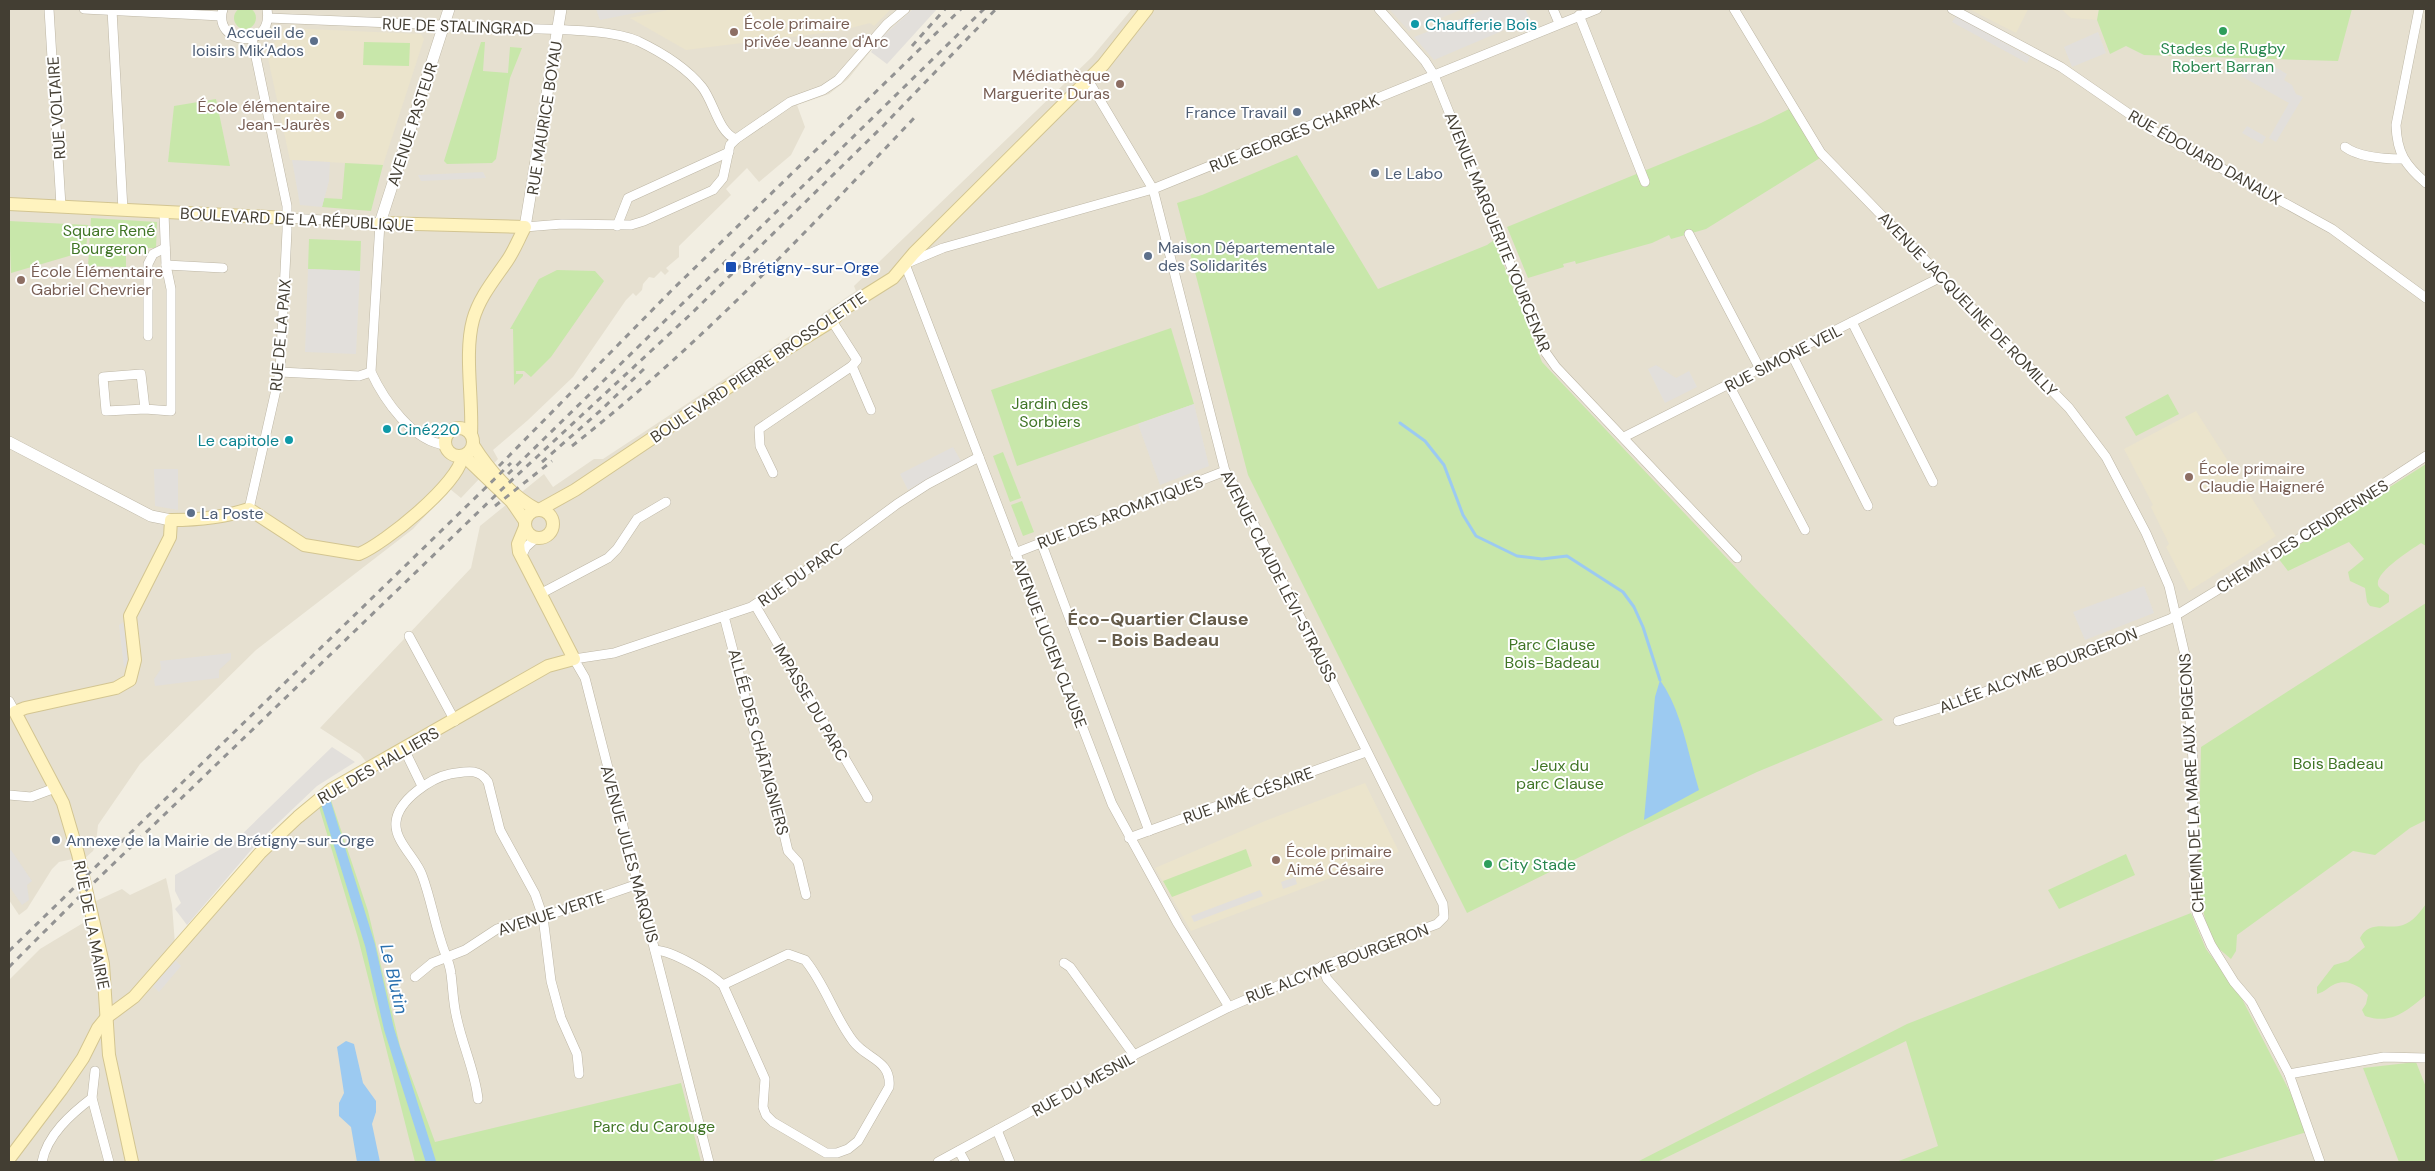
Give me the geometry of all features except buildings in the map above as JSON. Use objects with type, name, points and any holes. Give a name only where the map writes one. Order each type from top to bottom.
[{"type":"main road","name":"BOULEVARD PIERRE BROSSOLETTE","points":[[539,510],[575,490],[772,358],[832,321],[842,310],[893,278],[904,264],[1115,52],[1147,9]]},
{"type":"main road","name":"BOULEVARD DE LA RÉPUBLIQUE","points":[[9,204],[288,218]]},
{"type":"main road","name":"BOULEVARD DE LA RÉPUBLIQUE","points":[[380,223],[524,227]]},
{"type":"main road","points":[[456,453],[468,453],[472,440],[470,342],[473,320],[487,289],[508,260],[524,227]]},
{"type":"main road","points":[[454,430],[466,430],[472,440],[488,466],[517,496],[549,514],[554,524],[553,529],[546,537],[536,538],[531,536],[508,497],[456,453],[449,433],[454,430]]},
{"type":"main road","points":[[15,712],[54,701],[116,688],[130,680],[135,660],[130,616],[170,537],[171,520],[190,520],[238,513],[249,509],[304,546],[359,554],[367,551],[413,518],[446,482],[456,453]]},
{"type":"main road","points":[[521,557],[518,544],[525,524],[530,513],[539,510]]},
{"type":"main road","name":"AVENUE JULES MARQUIS","points":[[521,557],[574,659]]},
{"type":"main road","name":"RUE DES HALLIERS","points":[[107,1017],[122,1008],[140,990],[260,853],[298,817],[332,789],[455,721],[548,666],[574,659]]},
{"type":"main road","name":"RUE DE LA MAIRIE","points":[[15,712],[63,803],[78,854],[105,975],[110,1059],[132,1162]]},
{"type":"main road","points":[[109,1042],[122,1008]]},
{"type":"main road","points":[[9,1159],[81,1061],[98,1028],[107,1017]]},
{"type":"main road","points":[[89,1044],[110,1059]]},
{"type":"street","name":"RUE VOLTAIRE","points":[[50,9],[61,206]]},
{"type":"street","points":[[84,9],[222,12],[223,25],[231,35],[244,39],[252,38],[265,27],[268,13]]},
{"type":"street","name":"AVENUE PASTEUR","points":[[380,223],[449,9]]},
{"type":"street","name":"RUE MAURICE BOYAU","points":[[524,227],[561,9]]},
{"type":"street","points":[[524,227],[562,224],[617,226],[644,221],[713,190],[724,178],[730,145],[736,139],[781,108],[823,90],[838,80],[887,24],[905,9]]},
{"type":"street","name":"AVENUE MARGUERITE YOURCENAR","points":[[1379,9],[1425,61],[1434,76],[1546,353],[1556,367],[1737,558]]},
{"type":"street","points":[[1553,9],[1559,22]]},
{"type":"street","name":"RUE GEORGES CHARPAK","points":[[904,264],[943,248],[1153,189],[1434,76],[1559,22],[1597,9]]},
{"type":"street","name":"AVENUE JACQUELINE DE ROMILLY","points":[[1734,9],[1821,153],[2069,408],[2089,431],[2106,457],[2160,562],[2169,586],[2176,615]]},
{"type":"street","name":"RUE ÉDOUARD DANAUX","points":[[1952,9],[2061,68],[2154,131],[2332,229],[2426,298]]},
{"type":"street","points":[[2419,9],[2396,124],[2398,149],[2403,159],[2426,183]]},
{"type":"street","points":[[112,10],[123,210]]},
{"type":"street","name":"RUE DE STALINGRAD","points":[[268,13],[444,26],[558,30],[624,37],[635,40],[668,58],[700,85],[712,103],[726,132],[736,139]]},
{"type":"street","points":[[1578,15],[1645,182]]},
{"type":"street","name":"RUE DE LA PAIX","points":[[249,509],[280,372],[288,218],[252,38]]},
{"type":"street","name":"AVENUE CLAUDE LÉVI-STRAUSS","points":[[1088,80],[1153,189],[1225,471],[1236,488],[1443,904],[1444,917]]},
{"type":"street","points":[[2345,147],[2353,152],[2388,159],[2403,159]]},
{"type":"street","points":[[617,226],[628,198],[729,152]]},
{"type":"street","points":[[145,409],[141,374],[103,376],[106,412],[145,409],[171,411],[171,289],[166,266],[164,213]]},
{"type":"street","name":"BOULEVARD DE LA RÉPUBLIQUE","points":[[288,218],[380,223]]},
{"type":"street","points":[[380,223],[371,372],[381,393],[417,434],[456,453]]},
{"type":"street","points":[[1689,234],[1760,369]]},
{"type":"street","points":[[148,336],[148,264],[153,254],[165,248]]},
{"type":"street","name":"AVENUE LUCIEN CLAUSE","points":[[904,264],[1100,773],[1130,838],[1229,1007]]},
{"type":"street","points":[[166,266],[223,268]]},
{"type":"street","name":"RUE SIMONE VEIL","points":[[1624,437],[1941,277]]},
{"type":"street","points":[[773,473],[760,446],[759,429],[856,362],[856,356],[832,321]]},
{"type":"street","points":[[1852,322],[1933,482]]},
{"type":"street","points":[[1791,353],[1868,506]]},
{"type":"street","points":[[852,366],[871,410]]},
{"type":"street","points":[[280,372],[359,376],[371,372]]},
{"type":"street","points":[[1729,385],[1804,530]]},
{"type":"street","points":[[9,442],[151,516],[171,520]]},
{"type":"street","name":"CHEMIN DES CENDRENNES","points":[[2176,615],[2268,559],[2426,456]]},
{"type":"street","name":"RUE DU PARC","points":[[574,659],[614,652],[755,605],[819,562],[897,504],[928,484],[979,457]]},
{"type":"street","name":"RUE DES AROMATIQUES","points":[[1015,553],[1225,471]]},
{"type":"street","points":[[540,594],[608,558],[617,549],[637,519],[666,502]]},
{"type":"street","points":[[521,557],[526,547],[536,538]]},
{"type":"street","points":[[1041,542],[1149,832]]},
{"type":"street","name":"IMPASSE DU PARC","points":[[755,605],[868,798]]},
{"type":"street","name":"ALLÉE ALCYME BOURGERON","points":[[1898,721],[1958,702],[2153,627],[2176,615]]},
{"type":"street","name":"CHEMIN DE LA MARE AUX PIGEONS","points":[[2176,615],[2185,655],[2194,760],[2193,861],[2197,913],[2212,945],[2234,982],[2251,1002],[2289,1074],[2302,1118],[2320,1162]]},
{"type":"street","name":"ALLÉE DES CHÂTAIGNIERS","points":[[724,616],[778,827],[784,834],[788,851],[798,862],[806,895]]},
{"type":"street","points":[[410,636],[455,721]]},
{"type":"street","name":"AVENUE JULES MARQUIS","points":[[574,659],[585,678],[709,1162]]},
{"type":"street","name":"RUE DE LA MAIRIE","points":[[9,700],[15,712]]},
{"type":"street","points":[[404,749],[422,786]]},
{"type":"street","name":"RUE AIMÉ CÉSAIRE","points":[[1130,838],[1366,752]]},
{"type":"street","points":[[478,1100],[476,1078],[462,1043],[457,1020],[452,996],[451,972],[423,878],[418,865],[398,836],[396,829],[398,814],[402,807],[422,786],[442,776],[475,771],[484,776],[490,789],[500,830],[535,894],[543,917],[551,981],[561,1018],[576,1054],[580,1074]]},
{"type":"street","points":[[9,795],[31,797],[55,788]]},
{"type":"street","name":"AVENUE VERTE","points":[[416,977],[424,967],[446,956],[465,950],[497,929],[520,921],[543,917],[638,884]]},
{"type":"street","name":"RUE ALCYME BOURGERON","points":[[1229,1007],[1322,966],[1438,924],[1444,917]]},
{"type":"street","points":[[655,950],[662,950],[679,958],[723,985],[765,1079],[763,1107],[766,1115],[773,1122],[826,1153],[837,1153],[848,1149],[858,1141],[888,1087],[890,1077],[885,1068],[852,1041],[805,960],[788,954],[723,985]]},
{"type":"street","points":[[1064,964],[1070,967],[1134,1055]]},
{"type":"street","points":[[1322,966],[1327,979],[1436,1101]]},
{"type":"street","name":"RUE DU MESNIL","points":[[938,1162],[1134,1055],[1229,1007]]},
{"type":"street","points":[[2289,1074],[2384,1057],[2426,1058]]},
{"type":"street","points":[[109,1162],[92,1098],[96,1071],[110,1059]]},
{"type":"street","points":[[81,1061],[96,1071]]},
{"type":"street","points":[[42,1162],[55,1134],[66,1121],[92,1098]]},
{"type":"street","points":[[997,1130],[1010,1162]]},
{"type":"street","points":[[959,1151],[965,1162]]},
{"type":"shaded area","points":[[9,9],[913,9],[881,38],[848,79],[829,94],[797,105],[805,127],[791,155],[759,182],[747,168],[726,189],[731,195],[679,246],[679,257],[666,268],[669,271],[665,275],[661,271],[654,278],[649,277],[643,284],[642,290],[636,296],[633,293],[626,300],[573,377],[493,450],[498,459],[461,498],[450,489],[413,529],[256,650],[140,764],[98,825],[93,851],[76,866],[73,859],[59,862],[52,869],[27,909],[19,915],[9,900]]},
{"type":"shaded area","points":[[596,9],[655,9],[600,20]]},
{"type":"shaded area","points":[[673,9],[891,9],[874,26],[870,23],[839,31],[686,50],[630,18]]},
{"type":"shaded area","points":[[913,9],[937,9],[887,64],[871,52],[881,38]]},
{"type":"shaded area","points":[[1132,9],[2426,9],[2426,1162],[9,1162],[9,980],[40,949],[88,920],[85,906],[122,889],[130,895],[166,878],[172,905],[175,944],[255,851],[367,763],[360,754],[320,728],[471,568],[480,526],[544,474],[553,487],[594,459],[603,459],[790,336],[801,332],[815,323],[822,314],[856,291],[854,286],[1092,57]]},
{"type":"shaded area","name":"Chaufferie Bois","points":[[1389,9],[1463,9],[1409,31]]},
{"type":"shaded area","points":[[1485,9],[1525,9],[1530,19],[1434,60],[1414,37]]},
{"type":"shaded area","points":[[1969,9],[2028,9],[2016,33]]},
{"type":"shaded area","points":[[2061,9],[2099,9],[2097,20],[2071,18]]},
{"type":"shaded area","points":[[1956,16],[2030,57],[2027,63],[1952,22]]},
{"type":"shaded area","name":"École élémentaire Jean-Jaurès","points":[[284,28],[421,34],[424,39],[383,165],[290,160],[266,49],[279,38]]},
{"type":"shaded area","points":[[2098,32],[2106,53],[2072,67],[2064,47]]},
{"type":"shaded area","points":[[2265,61],[2287,74],[2284,80],[2292,85],[2296,94],[2303,97],[2276,142],[2269,138],[2289,103],[2241,76],[2246,69]]},
{"type":"shaded area","points":[[2247,126],[2266,137],[2262,144],[2242,133]]},
{"type":"shaded area","points":[[292,160],[330,162],[329,181],[322,207],[300,205]]},
{"type":"shaded area","points":[[483,172],[486,178],[421,181],[418,175]]},
{"type":"shaded area","points":[[308,269],[360,271],[356,354],[305,352]]},
{"type":"shaded area","points":[[1656,365],[1676,378],[1689,371],[1697,387],[1665,403],[1648,369]]},
{"type":"shaded area","points":[[1194,404],[1209,466],[1160,485],[1138,424]]},
{"type":"shaded area","name":"École primaire Claudie Haigneré","points":[[2196,411],[2276,536],[2189,591],[2166,547],[2169,544],[2151,507],[2153,505],[2124,449]]},
{"type":"shaded area","points":[[953,447],[961,461],[908,490],[900,474]]},
{"type":"shaded area","points":[[154,469],[178,469],[178,510],[155,506]]},
{"type":"shaded area","points":[[2144,586],[2154,613],[2085,640],[2073,612]]},
{"type":"shaded area","points":[[125,621],[131,664],[124,667],[119,625]]},
{"type":"shaded area","points":[[231,653],[231,659],[219,670],[219,678],[155,686],[154,679],[161,669],[160,661]]},
{"type":"shaded area","points":[[332,747],[355,762],[317,786],[258,842],[187,925],[175,909],[181,903],[175,891],[175,875],[235,841]]},
{"type":"shaded area","name":"École primaire Aimé Césaire","points":[[1365,783],[1399,852],[1191,931],[1155,868],[1265,821]]},
{"type":"shaded area","points":[[11,850],[32,881],[27,885],[29,900],[22,905],[9,886],[9,851]]},
{"type":"shaded area","points":[[1295,877],[1297,884],[1283,889],[1281,882]]},
{"type":"shaded area","points":[[1260,890],[1263,896],[1194,922],[1191,916]]},
{"type":"shaded area","points":[[175,960],[181,966],[159,992],[153,986]]},
{"type":"green space","points":[[245,7],[255,14],[256,18],[249,28],[245,29],[235,22],[234,18],[241,8]]},
{"type":"green space","name":"Stades de Rugby Robert Barran","points":[[2099,9],[2352,9],[2338,61],[2144,55],[2126,46],[2110,54],[2097,20]]},
{"type":"green space","points":[[364,42],[410,43],[409,66],[363,65]]},
{"type":"green space","points":[[481,42],[485,42],[483,71],[508,73],[510,47],[522,48],[510,78],[496,159],[492,163],[447,164],[444,161]]},
{"type":"green space","points":[[216,99],[230,166],[168,162],[174,106]]},
{"type":"green space","points":[[1789,109],[1820,158],[1706,229],[1671,239],[1669,235],[1652,243],[1576,264],[1575,261],[1563,264],[1564,267],[1528,278],[1507,227],[1761,123]]},
{"type":"green space","name":"Parc Clause Bois-Badeau","points":[[1297,155],[1378,289],[1487,245],[1494,240],[1542,362],[1754,587],[1883,720],[1757,772],[1628,833],[1467,913],[1248,475],[1177,203],[1202,195]]},
{"type":"green space","points":[[345,163],[383,165],[371,211],[322,207],[324,198],[342,199]]},
{"type":"green space","name":"Square René Bourgeron","points":[[91,218],[157,222],[156,248],[126,248],[126,267],[88,266]]},
{"type":"green space","points":[[9,221],[88,225],[86,251],[11,273]]},
{"type":"green space","points":[[309,239],[361,241],[360,271],[308,269]]},
{"type":"green space","points":[[557,270],[595,271],[604,281],[551,357],[531,377],[524,371],[516,371],[516,374],[523,374],[523,376],[514,385],[513,329],[510,329],[539,279]]},
{"type":"green space","name":"Jardin des Sorbiers","points":[[1171,328],[1194,404],[1017,466],[991,390]]},
{"type":"green space","points":[[2168,394],[2179,414],[2136,436],[2125,417]]},
{"type":"green space","points":[[1003,452],[1021,498],[1010,502],[993,456]]},
{"type":"green space","points":[[2426,464],[2426,546],[2421,543],[2382,574],[2378,585],[2389,595],[2389,602],[2380,608],[2370,606],[2367,602],[2365,588],[2350,581],[2348,572],[2364,559],[2349,542],[2288,571],[2278,558]]},
{"type":"green space","points":[[1022,501],[1034,532],[1023,536],[1011,505]]},
{"type":"green space","name":"Bois Badeau","points":[[2426,603],[2426,820],[2410,828],[2375,855],[2353,851],[2237,935],[2236,951],[2231,959],[2218,948],[2207,928],[2198,886],[2201,747]]},
{"type":"green space","name":"Parc du Carouge","points":[[331,800],[368,911],[400,1046],[435,1142],[681,1083],[701,1162],[415,1162],[358,938],[319,807]]},
{"type":"green space","points":[[1246,849],[1252,866],[1172,897],[1163,881]]},
{"type":"green space","points":[[2126,854],[2135,875],[2059,909],[2048,890]]},
{"type":"green space","points":[[2426,904],[2426,995],[2398,1015],[2383,1019],[2365,1016],[2362,1010],[2368,995],[2353,984],[2340,983],[2317,994],[2317,987],[2334,965],[2348,961],[2365,947],[2360,938],[2364,932],[2374,927],[2403,925],[2416,916]]},
{"type":"green space","points":[[2191,913],[2206,949],[2239,993],[2310,1131],[2209,1162],[1896,1162],[1938,1146],[1906,1041],[1657,1162],[1637,1162],[1907,1024]]},
{"type":"green space","points":[[2416,1062],[2426,1087],[2426,1162],[2399,1162],[2363,1068]]},
{"type":"water","points":[[1660,680],[1674,705],[1684,733],[1699,790],[1644,820],[1655,697]]},
{"type":"water","points":[[346,1041],[354,1044],[363,1083],[376,1101],[376,1112],[372,1124],[380,1162],[357,1162],[351,1127],[339,1116],[339,1103],[344,1093],[337,1047]]},
{"type":"waterway","points":[[1400,423],[1425,441],[1444,465],[1463,515],[1476,536],[1517,556],[1542,559],[1567,556],[1623,592],[1634,607],[1643,627],[1660,680]]},
{"type":"waterway","name":"Le Blutin","points":[[326,803],[370,945],[389,1029],[431,1162]]},
{"type":"railway","points":[[912,46],[945,9]]},
{"type":"railway","points":[[499,466],[671,291],[961,9]]},
{"type":"railway","points":[[508,474],[984,9]]},
{"type":"railway","points":[[9,967],[81,895],[499,492],[692,313],[884,125],[996,9]]},
{"type":"railway","points":[[572,446],[707,329],[792,245],[916,116]]},
{"type":"railway","points":[[542,462],[645,368]]},
{"type":"railway","points":[[495,506],[552,461]]},
{"type":"railway","points":[[9,951],[511,463]]},
{"type":"place","name":"Chaufferie Bois","points":[[1415,24]]},
{"type":"place","name":"Stades de Rugby Robert Barran","points":[[2223,31]]},
{"type":"place","name":"École primaire privée Jeanne d'Arc","points":[[734,32]]},
{"type":"place","name":"Accueil de loisirs Mik'Ados","points":[[314,41]]},
{"type":"place","name":"Médiathèque Marguerite Duras","points":[[1120,84]]},
{"type":"place","name":"France Travail","points":[[1297,112]]},
{"type":"place","name":"École élémentaire Jean-Jaurès","points":[[340,115]]},
{"type":"place","name":"Le Labo","points":[[1375,173]]},
{"type":"place","name":"Maison Départementale des Solidarités","points":[[1148,256]]},
{"type":"place","name":"Brétigny-sur-Orge","points":[[731,267]]},
{"type":"place","name":"École Élémentaire Gabriel Chevrier","points":[[21,280]]},
{"type":"place","name":"Ciné220","points":[[387,429]]},
{"type":"place","name":"Le capitole","points":[[289,440]]},
{"type":"place","name":"École primaire Claudie Haigneré","points":[[2189,477]]},
{"type":"place","name":"La Poste","points":[[191,513]]},
{"type":"place","name":"Annexe de la Mairie de Brétigny-sur-Orge","points":[[56,840]]},
{"type":"place","name":"École primaire Aimé Césaire","points":[[1276,860]]},
{"type":"place","name":"City Stade","points":[[1488,864]]},
{"type":"district","name":"Éco-Quartier Clause - Bois Badeau","points":[[1158,629]]},
{"type":"park label","name":"Jeux du parc Clause","points":[[1560,774]]}]
